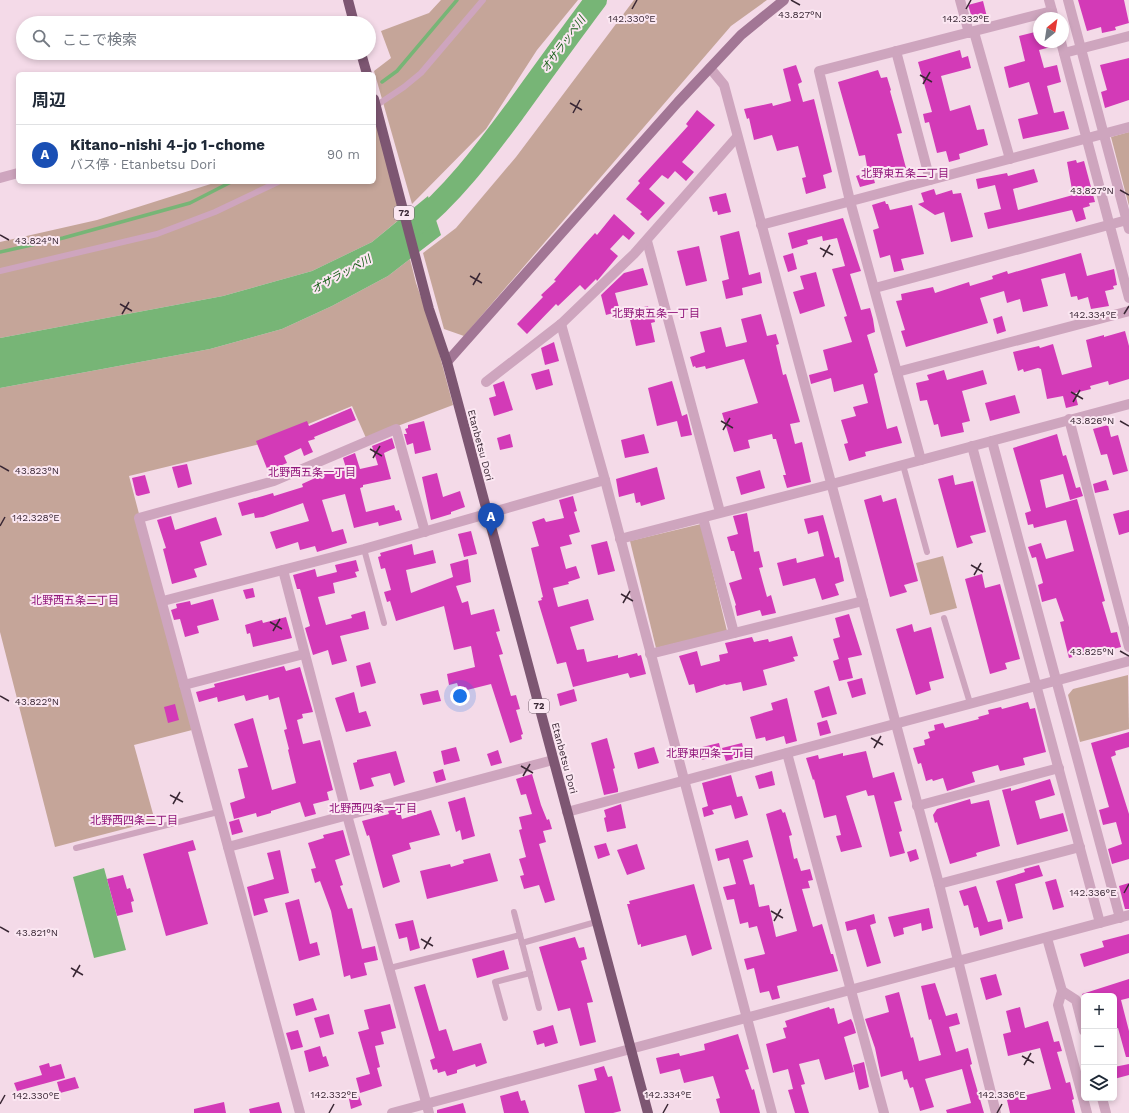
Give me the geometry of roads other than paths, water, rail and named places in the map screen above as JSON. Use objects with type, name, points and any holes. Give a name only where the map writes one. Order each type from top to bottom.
[{"type":"main road","points":[[348,0],[352,16]]},
{"type":"main road","points":[[363,60],[366,72]]},
{"type":"main road","name":"72","points":[[376,107],[429,309],[447,362]]},
{"type":"main road","name":"Etanbetsu Dori","points":[[447,362],[648,1113]]},
{"type":"street","points":[[447,362],[710,68],[741,35],[768,11],[784,0]]},
{"type":"street","points":[[960,0],[972,32],[1010,159]]},
{"type":"street","points":[[1049,0],[1052,12]]},
{"type":"street","points":[[875,288],[1109,224],[1128,225],[1068,0]]},
{"type":"street","points":[[921,460],[850,201],[819,71],[972,32],[1033,19]]},
{"type":"street","points":[[1064,53],[1129,36]]},
{"type":"street","points":[[1063,48],[1129,298]]},
{"type":"street","points":[[896,51],[930,180]]},
{"type":"street","points":[[710,68],[724,85],[939,884],[957,962],[996,1113]]},
{"type":"street","points":[[761,224],[1129,127]]},
{"type":"street","points":[[486,382],[560,324],[647,241],[737,137]]},
{"type":"street","points":[[0,178],[16,174]]},
{"type":"street","points":[[647,241],[720,512]]},
{"type":"street","points":[[897,372],[1129,312]]},
{"type":"street","points":[[560,324],[605,480],[772,1113]]},
{"type":"street","points":[[620,539],[1129,404]]},
{"type":"street","points":[[1069,419],[1129,647]]},
{"type":"street","points":[[300,1113],[139,518],[274,480],[396,428],[425,532]]},
{"type":"street","points":[[392,1113],[427,1108],[851,989],[1047,938],[1124,916],[1055,681],[992,441]]},
{"type":"street","points":[[972,446],[1100,923]]},
{"type":"street","points":[[162,601],[364,549],[605,480]]},
{"type":"street","points":[[703,518],[734,633]]},
{"type":"street","points":[[283,570],[347,815],[427,1108]]},
{"type":"street","points":[[650,654],[863,601]]},
{"type":"street","points":[[184,685],[304,654]]},
{"type":"street","points":[[567,812],[1129,661]]},
{"type":"street","points":[[787,753],[884,1113]]},
{"type":"street","points":[[228,848],[553,760]]},
{"type":"street","points":[[917,806],[1059,768]]},
{"type":"street","points":[[939,884],[1080,847]]},
{"type":"street","points":[[1047,938],[1062,991],[1058,1005],[1087,1113]]},
{"type":"street","points":[[1062,991],[1076,1000],[1083,1029]]},
{"type":"street","points":[[1103,1101],[1106,1113]]},
{"type":"lane","points":[[376,103],[404,87],[420,73],[483,0]]},
{"type":"lane","points":[[0,271],[157,234],[215,212],[274,184]]},
{"type":"lane","points":[[903,465],[927,552]]},
{"type":"lane","points":[[364,549],[384,623]]},
{"type":"lane","points":[[944,618],[970,704]]},
{"type":"lane","points":[[76,848],[218,812]]},
{"type":"lane","points":[[514,912],[538,1008]]},
{"type":"lane","points":[[522,943],[596,922]]},
{"type":"lane","points":[[390,968],[520,935]]},
{"type":"lane","points":[[505,1018],[495,982],[530,973]]},
{"type":"water","points":[[428,196],[441,235],[388,276],[332,306],[282,329],[210,349],[0,388],[0,338],[223,296],[312,271],[372,242]]},
{"type":"water","points":[[104,868],[126,950],[94,958],[73,877]]},
{"type":"waterway","points":[[382,82],[397,71],[457,0]]},
{"type":"waterway","name":"オサラッペ川","points":[[411,228],[441,201],[468,172],[596,0]]},
{"type":"waterway","points":[[0,252],[63,238],[190,203],[227,184]]},
{"type":"place","name":"Kitano-nishi 4-jo 1-chome","points":[[491,536]]},
{"type":"district","name":"北野東五条二丁目","points":[[905,173]]},
{"type":"district","name":"北野東五条一丁目","points":[[656,313]]},
{"type":"district","name":"北野西五条一丁目","points":[[312,472]]},
{"type":"district","name":"北野西五条二丁目","points":[[75,600]]},
{"type":"district","name":"北野東四条一丁目","points":[[710,753]]},
{"type":"district","name":"北野西四条一丁目","points":[[373,808]]},
{"type":"district","name":"北野西四条二丁目","points":[[134,820]]}]
